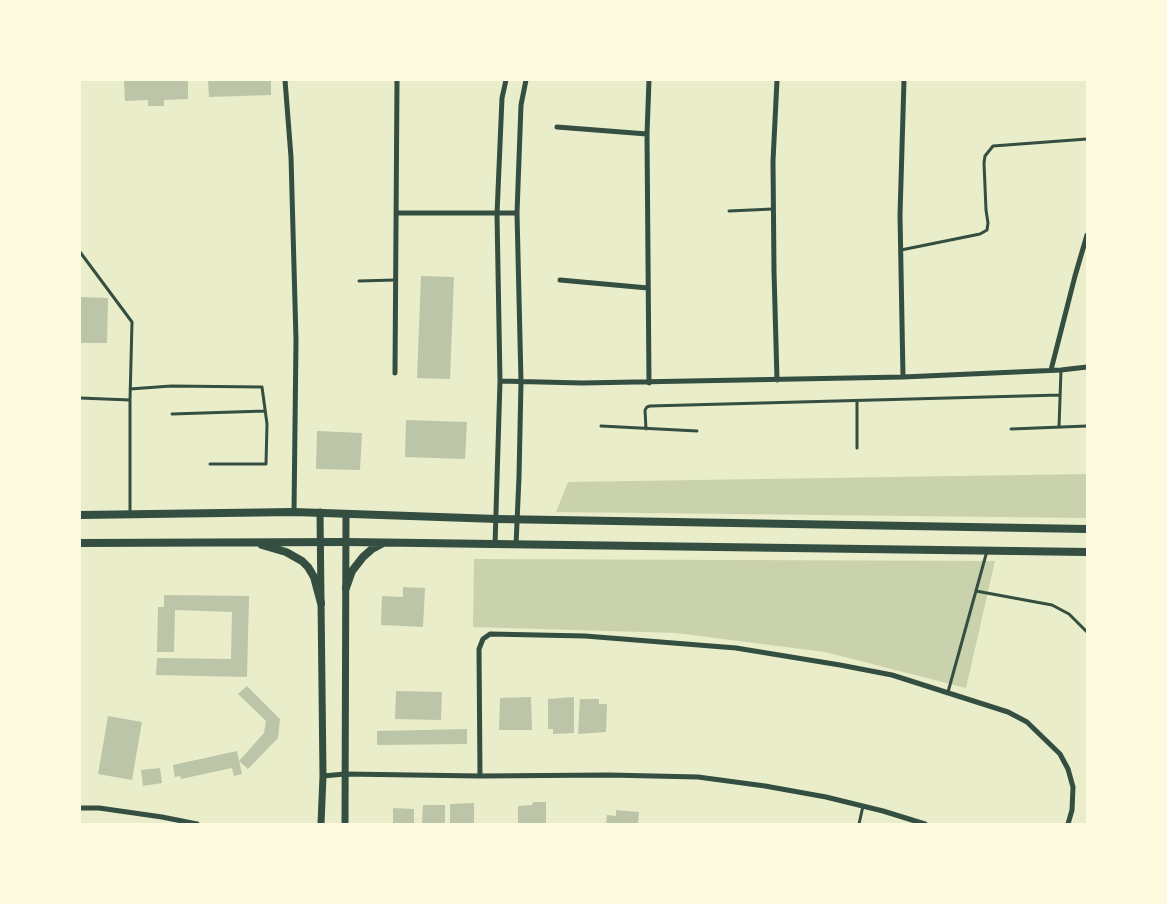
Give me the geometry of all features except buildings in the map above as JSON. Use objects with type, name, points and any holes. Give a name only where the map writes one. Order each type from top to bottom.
[{"type":"main road","points":[[80,515],[320,512],[497,519],[1087,529]]},
{"type":"main road","points":[[253,542],[286,552],[302,561],[314,577],[321,603]]},
{"type":"main road","points":[[346,588],[352,571],[363,557],[384,542]]},
{"type":"main road","points":[[80,543],[384,542],[1087,552]]},
{"type":"street","points":[[285,80],[290,157],[296,340],[294,512]]},
{"type":"street","points":[[395,373],[397,80]]},
{"type":"street","points":[[495,544],[500,381],[497,214],[502,98],[506,80]]},
{"type":"street","points":[[516,545],[521,382],[518,213],[521,105],[526,80]]},
{"type":"street","points":[[649,80],[646,134],[649,382]]},
{"type":"street","points":[[777,80],[773,209],[778,380]]},
{"type":"street","points":[[903,377],[900,251],[904,80]]},
{"type":"street","points":[[557,127],[646,134]]},
{"type":"street","points":[[396,213],[518,213]]},
{"type":"street","points":[[1051,370],[1074,276],[1087,235]]},
{"type":"street","points":[[560,280],[648,288]]},
{"type":"street","points":[[500,381],[649,382],[778,380],[903,377],[1061,370],[1087,367]]},
{"type":"street","points":[[320,512],[322,824]]},
{"type":"street","points":[[346,514],[346,824]]},
{"type":"street","points":[[480,776],[479,649],[483,639],[490,634],[585,636],[736,648],[892,675],[991,706],[1027,722],[1060,754],[1068,769],[1073,787],[1072,810],[1068,824]]},
{"type":"street","points":[[323,776],[345,774],[609,775],[698,778],[765,786],[863,806],[925,824]]},
{"type":"street","points":[[80,808],[99,808],[197,824]]},
{"type":"lane","points":[[900,251],[980,234],[987,230],[984,163],[985,156],[993,146],[1087,140]]},
{"type":"lane","points":[[729,211],[773,209]]},
{"type":"lane","points":[[80,252],[132,322],[130,514]]},
{"type":"lane","points":[[358,281],[396,280]]},
{"type":"lane","points":[[1058,427],[1061,370]]},
{"type":"lane","points":[[130,389],[171,386],[262,387],[267,424],[266,464],[210,464]]},
{"type":"lane","points":[[646,429],[646,410],[650,406],[1060,395]]},
{"type":"lane","points":[[80,398],[130,400]]},
{"type":"lane","points":[[856,400],[857,448]]},
{"type":"lane","points":[[172,414],[265,411]]},
{"type":"lane","points":[[601,426],[697,431]]},
{"type":"lane","points":[[1011,429],[1087,426]]},
{"type":"lane","points":[[948,692],[987,551]]},
{"type":"lane","points":[[976,592],[1052,605],[1069,614],[1087,632]]},
{"type":"lane","points":[[859,824],[863,806]]},
{"type":"green space","points":[[1087,474],[1087,518],[556,512],[568,482]]},
{"type":"green space","points":[[474,559],[995,561],[966,688],[825,652],[676,633],[473,627]]}]
